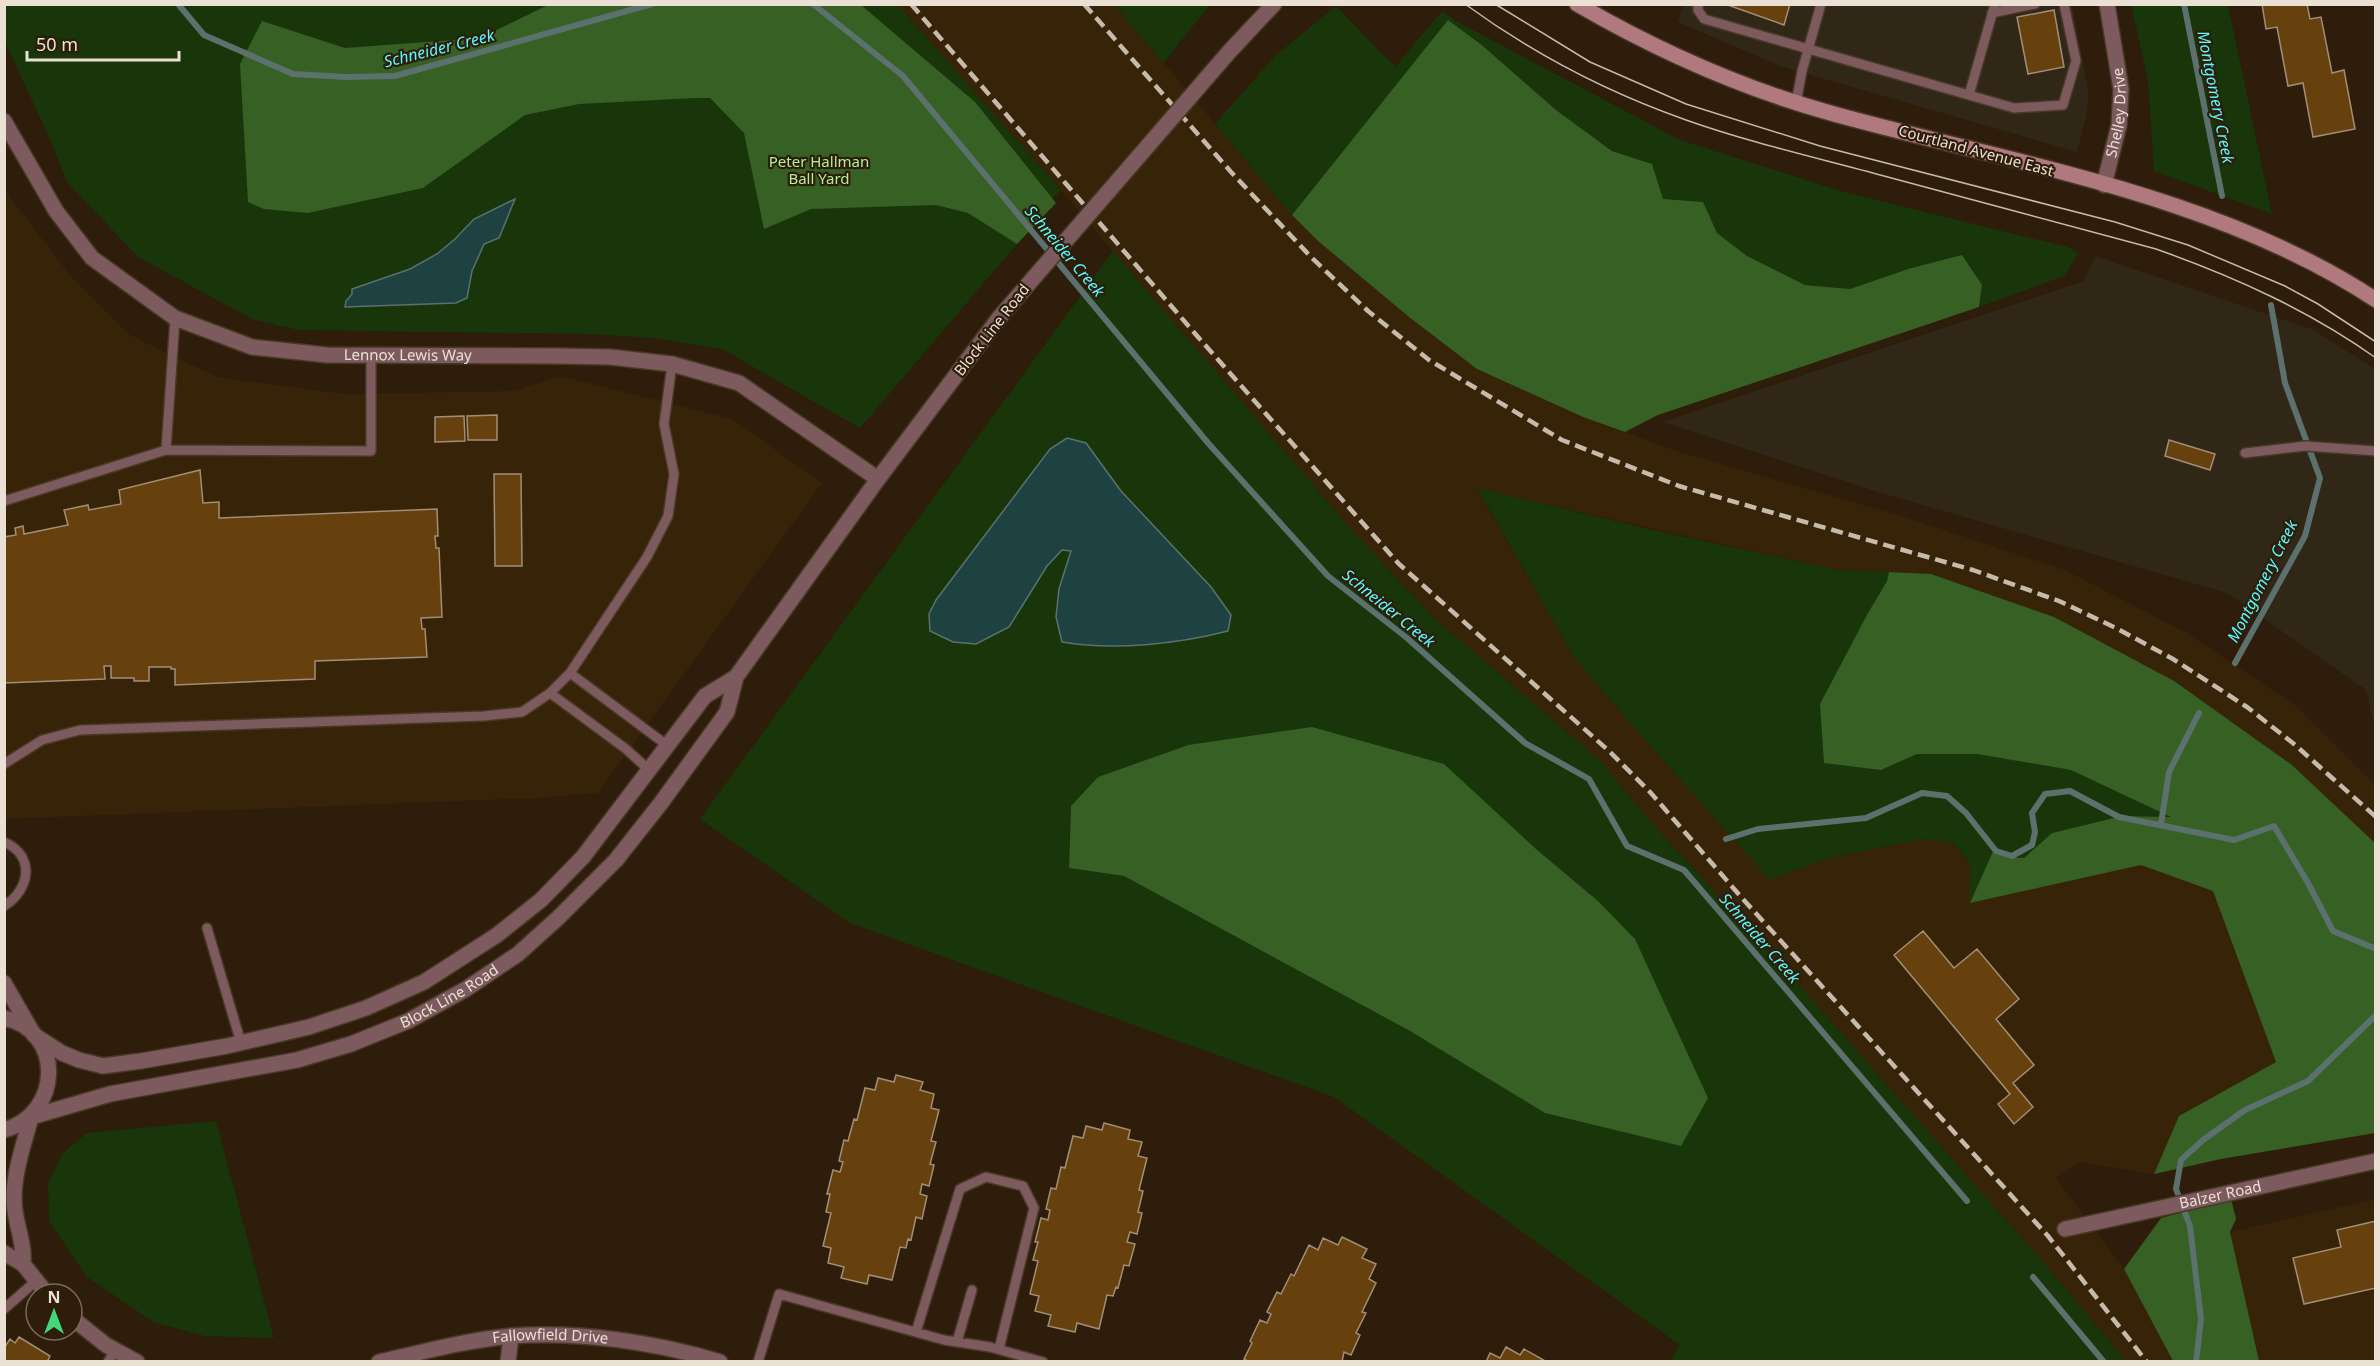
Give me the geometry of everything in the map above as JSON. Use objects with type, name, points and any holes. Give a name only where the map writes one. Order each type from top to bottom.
[{"type":"main road","name":"Courtland Avenue East","points":[[1576,4],[1673,56],[1725,78],[1796,103],[2104,185],[2209,218],[2345,279],[2376,300]]},
{"type":"street","name":"Block Line Road","points":[[4,1130],[13,1128],[31,1117],[110,1094],[297,1060],[351,1044],[408,1021],[466,989],[518,954],[616,860],[661,803],[727,712],[736,677],[878,479],[999,318],[1229,52],[1275,4]]},
{"type":"street","name":"Shelley Drive","points":[[2104,185],[2119,125],[2121,89],[2107,4]]},
{"type":"street","name":"Lennox Lewis Way","points":[[4,121],[56,211],[92,258],[176,318],[252,347],[327,355],[610,357],[672,364],[739,383],[878,479]]},
{"type":"street","name":"Block Line Road","points":[[4,1018],[22,1025],[62,1053],[79,1060],[103,1065],[241,1043],[309,1027],[366,1008],[424,982],[497,935],[549,891],[583,857],[705,696],[736,677]]},
{"type":"street","points":[[4,982],[45,1052],[49,1073],[48,1087],[42,1102],[31,1117],[15,1172],[15,1221],[24,1249],[23,1264]]},
{"type":"street","name":"Balzer Road","points":[[2065,1229],[2376,1161]]},
{"type":"street","points":[[4,1253],[23,1264],[36,1281]]},
{"type":"street","points":[[84,1329],[112,1356],[138,1362]]},
{"type":"street","points":[[508,1362],[511,1336]]},
{"type":"street","name":"Fallowfield Drive","points":[[380,1362],[432,1349],[511,1336],[604,1337],[720,1362]]},
{"type":"lane","points":[[1698,4],[1698,10],[1704,19],[2014,108],[2063,105],[2076,61],[2064,4]]},
{"type":"lane","points":[[1796,103],[1821,4]]},
{"type":"lane","points":[[1969,95],[1994,9],[2035,4]]},
{"type":"lane","points":[[166,450],[176,318]]},
{"type":"lane","points":[[4,501],[166,450],[371,451],[371,357]]},
{"type":"lane","points":[[4,764],[42,740],[80,730],[484,716],[522,712],[550,693],[570,673],[647,557],[668,516],[674,474],[664,424],[672,364]]},
{"type":"lane","points":[[2245,453],[2305,446],[2376,451]]},
{"type":"lane","points":[[570,673],[668,746]]},
{"type":"lane","points":[[550,693],[626,749],[649,770]]},
{"type":"lane","points":[[4,842],[17,851],[26,868],[23,888],[17,897],[4,906]]},
{"type":"lane","points":[[207,928],[241,1043]]},
{"type":"lane","points":[[916,1332],[960,1189],[986,1177],[1023,1186],[1034,1208],[999,1349]]},
{"type":"lane","points":[[4,1309],[36,1281]]},
{"type":"lane","points":[[957,1342],[972,1290]]},
{"type":"lane","points":[[758,1362],[778,1294],[916,1332],[999,1349],[1043,1362]]},
{"type":"shaded area","points":[[1683,4],[2072,5],[2089,95],[2077,152],[1780,66],[1678,22]]},
{"type":"shaded area","points":[[898,5],[1115,5],[1292,215],[1318,241],[1409,317],[1477,369],[1583,417],[1680,452],[1905,517],[2065,570],[2185,632],[2296,706],[2375,784],[2375,843],[2292,765],[2054,617],[1931,574],[1837,570],[1477,489],[1574,657],[1770,879],[1829,858],[1923,839],[1953,843],[1970,865],[1970,903],[2141,865],[2213,890],[2276,1062],[2179,1116],[2154,1174],[2079,1162],[2056,1178],[2124,1269],[2173,1361],[2126,1361],[2041,1260],[1769,951],[1649,820],[1601,762],[1433,617],[1348,526],[1061,190]]},
{"type":"shaded area","points":[[4,189],[69,274],[130,335],[217,377],[344,394],[514,391],[561,376],[732,419],[822,483],[598,793],[538,798],[5,819]]},
{"type":"shaded area","points":[[2095,256],[2314,330],[2375,369],[2375,729],[2366,690],[2227,593],[1878,492],[1663,422],[2084,281]]},
{"type":"shaded area","points":[[2375,1199],[2375,1361],[2254,1361],[2230,1232]]},
{"type":"green space","name":"Peter Hallman Ball Yard","points":[[4,5],[898,5],[1061,190],[1012,240],[1017,244],[860,428],[722,349],[654,338],[591,334],[298,330],[252,319],[138,257],[67,182],[5,42]]},
{"type":"green space","points":[[548,5],[861,5],[975,102],[1056,203],[1017,244],[968,213],[936,205],[811,209],[764,229],[744,133],[710,98],[579,104],[525,115],[423,188],[308,213],[264,209],[248,202],[240,64],[262,21],[345,48],[480,38]]},
{"type":"green space","points":[[1115,5],[1210,5],[1163,63]]},
{"type":"green space","points":[[2131,5],[2228,5],[2272,214],[2154,171],[2148,80]]},
{"type":"green space","points":[[1336,6],[1396,66],[1442,11],[1456,21],[1680,140],[1844,192],[2068,247],[2078,254],[2064,276],[1979,307],[1982,285],[1908,269],[1850,289],[1805,285],[1747,256],[1717,233],[1703,202],[1663,200],[1652,164],[1613,151],[1556,110],[1483,46],[1448,21],[1292,215],[1215,124],[1275,56]]},
{"type":"green space","points":[[1448,20],[1483,46],[1556,110],[1612,151],[1652,164],[1663,199],[1703,202],[1717,233],[1747,256],[1805,285],[1850,289],[1908,269],[1962,255],[1982,285],[1979,307],[1658,415],[1625,432],[1583,417],[1477,369],[1409,317],[1318,241],[1292,215]]},
{"type":"green space","points":[[1113,251],[1348,526],[1433,617],[1601,762],[1649,820],[1769,951],[2041,1260],[2126,1361],[1670,1361],[1680,1345],[1334,1097],[850,923],[700,819]],"holes":[[[1188,745],[1536,849],[1598,901],[1635,939],[1545,1113],[1410,1031],[1124,876],[1069,868],[1071,806],[1098,777]]]},
{"type":"green space","points":[[1477,488],[1640,527],[1837,570],[1889,572],[1887,581],[1868,613],[1881,770],[1917,754],[1977,754],[2071,770],[2173,817],[2122,816],[2052,833],[2024,858],[1993,853],[1970,903],[1970,864],[1953,843],[1923,839],[1829,858],[1770,880],[1574,657]]},
{"type":"green space","points":[[1889,572],[1931,574],[2054,617],[2174,681],[2292,765],[2375,843],[2375,1133],[2221,1159],[2154,1174],[2179,1116],[2276,1062],[2213,891],[2141,865],[1970,903],[1994,849],[2009,857],[2024,858],[2052,833],[2122,816],[2171,817],[2071,770],[1977,754],[1917,754],[1881,770],[1824,763],[1820,704],[1887,581]]},
{"type":"green space","points":[[1312,727],[1444,764],[1536,849],[1598,901],[1635,939],[1708,1098],[1681,1146],[1545,1113],[1410,1031],[1124,876],[1069,868],[1071,806],[1098,777],[1188,745]]},
{"type":"green space","points":[[216,1121],[274,1338],[205,1336],[155,1323],[87,1277],[49,1221],[48,1183],[62,1154],[87,1133]]},
{"type":"green space","points":[[2231,1199],[2236,1219],[2230,1232],[2259,1361],[2173,1361],[2124,1269],[2161,1218]]},
{"type":"water","points":[[515,199],[499,238],[484,244],[472,271],[467,298],[456,303],[345,307],[346,301],[352,294],[352,289],[410,269],[437,254],[474,219]]},
{"type":"water","points":[[1067,438],[1086,443],[1121,491],[1211,587],[1231,615],[1228,631],[1145,645],[1103,646],[1062,642],[1056,617],[1059,589],[1071,551],[1062,550],[1047,566],[1009,627],[976,644],[953,642],[930,631],[929,614],[936,600],[1050,449]]},
{"type":"building","points":[[1725,4],[1790,4],[1784,25]]},
{"type":"building","points":[[2262,4],[2307,4],[2310,19],[2321,17],[2332,73],[2344,70],[2355,129],[2313,137],[2303,83],[2288,86],[2277,27],[2266,29]]},
{"type":"building","points":[[2054,10],[2064,67],[2028,74],[2017,17]]},
{"type":"building","points":[[497,415],[497,440],[468,440],[467,416]]},
{"type":"building","points":[[464,416],[465,441],[435,442],[435,417]]},
{"type":"building","points":[[2169,440],[2215,454],[2210,470],[2165,456]]},
{"type":"building","points":[[200,470],[203,503],[219,502],[219,518],[437,509],[438,536],[435,536],[436,548],[439,548],[442,617],[421,618],[422,629],[425,629],[427,657],[315,661],[315,679],[175,685],[175,669],[171,667],[149,667],[149,681],[134,681],[134,678],[111,678],[111,666],[104,666],[105,679],[4,683],[4,537],[16,535],[15,528],[23,526],[24,534],[68,525],[64,510],[88,505],[89,510],[121,504],[119,490]]},
{"type":"building","points":[[494,474],[521,474],[522,566],[495,566]]},
{"type":"building","points":[[1923,931],[1954,968],[1977,949],[2019,999],[1996,1019],[2034,1065],[2013,1083],[2033,1107],[2014,1124],[1998,1104],[2010,1094],[1894,955]]},
{"type":"building","points":[[896,1075],[923,1082],[920,1090],[934,1094],[931,1108],[939,1110],[931,1141],[936,1142],[930,1164],[934,1165],[929,1186],[922,1184],[920,1194],[927,1196],[922,1219],[916,1217],[911,1240],[908,1239],[906,1248],[900,1247],[892,1280],[869,1275],[867,1284],[841,1278],[844,1267],[828,1263],[831,1248],[823,1246],[831,1213],[826,1212],[830,1194],[827,1194],[833,1170],[840,1172],[843,1162],[839,1161],[844,1140],[848,1141],[854,1119],[857,1120],[865,1088],[875,1090],[878,1078],[894,1082]]},
{"type":"building","points":[[1104,1123],[1130,1130],[1128,1139],[1142,1142],[1138,1156],[1147,1158],[1139,1190],[1143,1191],[1138,1212],[1142,1213],[1137,1234],[1130,1232],[1127,1242],[1135,1244],[1129,1266],[1124,1265],[1118,1288],[1116,1287],[1113,1296],[1107,1295],[1099,1329],[1077,1323],[1075,1332],[1048,1326],[1051,1315],[1035,1311],[1039,1296],[1030,1294],[1038,1261],[1033,1260],[1038,1242],[1035,1242],[1041,1218],[1048,1220],[1050,1210],[1046,1209],[1051,1188],[1056,1189],[1061,1167],[1065,1168],[1073,1136],[1083,1138],[1086,1126],[1102,1130]]},
{"type":"building","points":[[2376,1221],[2376,1288],[2304,1304],[2293,1258],[2341,1247],[2337,1230]]},
{"type":"building","points":[[1342,1237],[1367,1249],[1362,1258],[1376,1264],[1369,1279],[1376,1283],[1362,1312],[1366,1313],[1356,1333],[1360,1335],[1351,1355],[1344,1352],[1342,1362],[1249,1362],[1244,1359],[1260,1320],[1267,1323],[1271,1314],[1267,1312],[1277,1292],[1281,1294],[1291,1274],[1294,1276],[1309,1245],[1318,1250],[1323,1238],[1338,1245]]},
{"type":"building","points":[[19,1337],[50,1356],[47,1362],[4,1362],[4,1348],[10,1339],[15,1343]]},
{"type":"building","points":[[1506,1347],[1520,1355],[1524,1349],[1547,1362],[1486,1362],[1490,1353],[1500,1358]]},
{"type":"waterway","name":"Schneider Creek","points":[[178,4],[204,35],[293,74],[346,77],[395,76],[652,4]]},
{"type":"waterway","name":"Schneider Creek","points":[[813,4],[903,76],[1208,443],[1328,576],[1407,638],[1525,743],[1589,779],[1627,846],[1684,870],[1967,1201]]},
{"type":"waterway","name":"Montgomery Creek","points":[[2184,4],[2222,196]]},
{"type":"waterway","name":"Montgomery Creek","points":[[2235,663],[2305,536],[2320,478],[2285,383],[2271,305]]},
{"type":"waterway","name":"Montgomery Creek","points":[[2161,824],[2169,772],[2199,713]]},
{"type":"waterway","name":"Schneider Creek","points":[[1726,839],[1758,829],[1866,818],[1922,793],[1947,796],[1966,813],[1996,851],[2012,856],[2032,845],[2035,832],[2032,813],[2045,794],[2070,791],[2119,817],[2234,840],[2274,826],[2333,931],[2376,949]]},
{"type":"waterway","name":"Schneider Creek","points":[[2196,1362],[2201,1319],[2190,1226],[2176,1189],[2181,1160],[2203,1140],[2245,1110],[2308,1081],[2376,1015]]},
{"type":"waterway","name":"Schneider Creek","points":[[2033,1277],[2104,1362]]},
{"type":"tram line","points":[[1465,4],[1544,55],[1600,84],[1657,109],[1760,143],[2156,249],[2270,296],[2324,325],[2376,358]]},
{"type":"tram line","points":[[1495,4],[1590,62],[1686,104],[1820,146],[2115,222],[2188,245],[2285,286],[2318,304],[2376,342]]},
{"type":"railway","points":[[911,4],[1198,337],[1399,564],[1609,751],[1650,792],[1742,898],[2048,1236],[2147,1362]]},
{"type":"railway","points":[[1084,4],[1231,172],[1312,258],[1368,311],[1429,360],[1562,440],[1679,486],[1973,570],[2059,601],[2116,628],[2173,659],[2247,707],[2294,744],[2376,817]]}]
